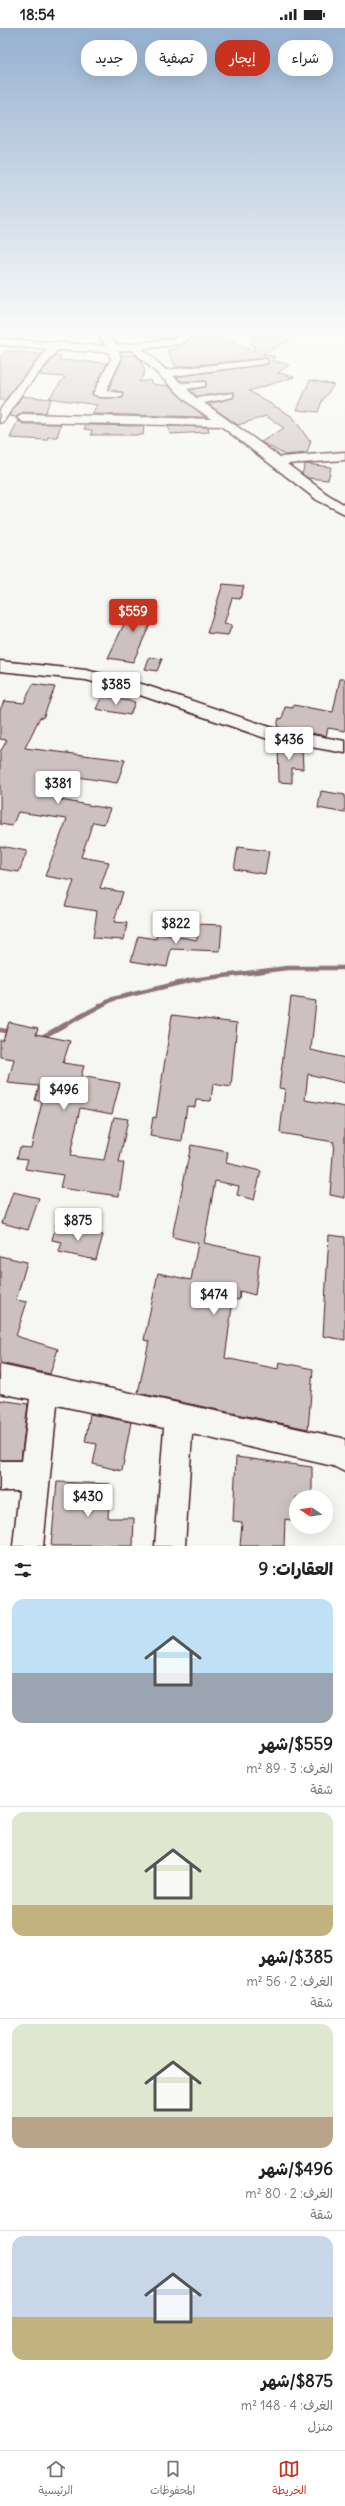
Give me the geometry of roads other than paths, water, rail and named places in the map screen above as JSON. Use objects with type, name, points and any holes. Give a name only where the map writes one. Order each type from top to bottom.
[{"type":"street","points":[[0,419],[12,401]]},
{"type":"street","points":[[194,402],[200,401]]},
{"type":"street","points":[[194,402],[277,461],[294,477],[322,497],[345,510]]},
{"type":"street","points":[[23,418],[222,423]]},
{"type":"street","points":[[277,461],[345,456]]},
{"type":"street","points":[[0,666],[86,675],[139,689],[271,734],[345,747]]},
{"type":"street","points":[[0,1379],[308,1445],[342,1453],[345,1457]]},
{"type":"street","points":[[28,1546],[45,1388]]},
{"type":"street","points":[[170,1546],[179,1418]]},
{"type":"street","points":[[0,1476],[35,1476]]},
{"type":"waterway","points":[[40,1038],[113,999],[192,980],[287,968],[345,968]]},
{"type":"waterway","points":[[0,1030],[10,1032]]}]
